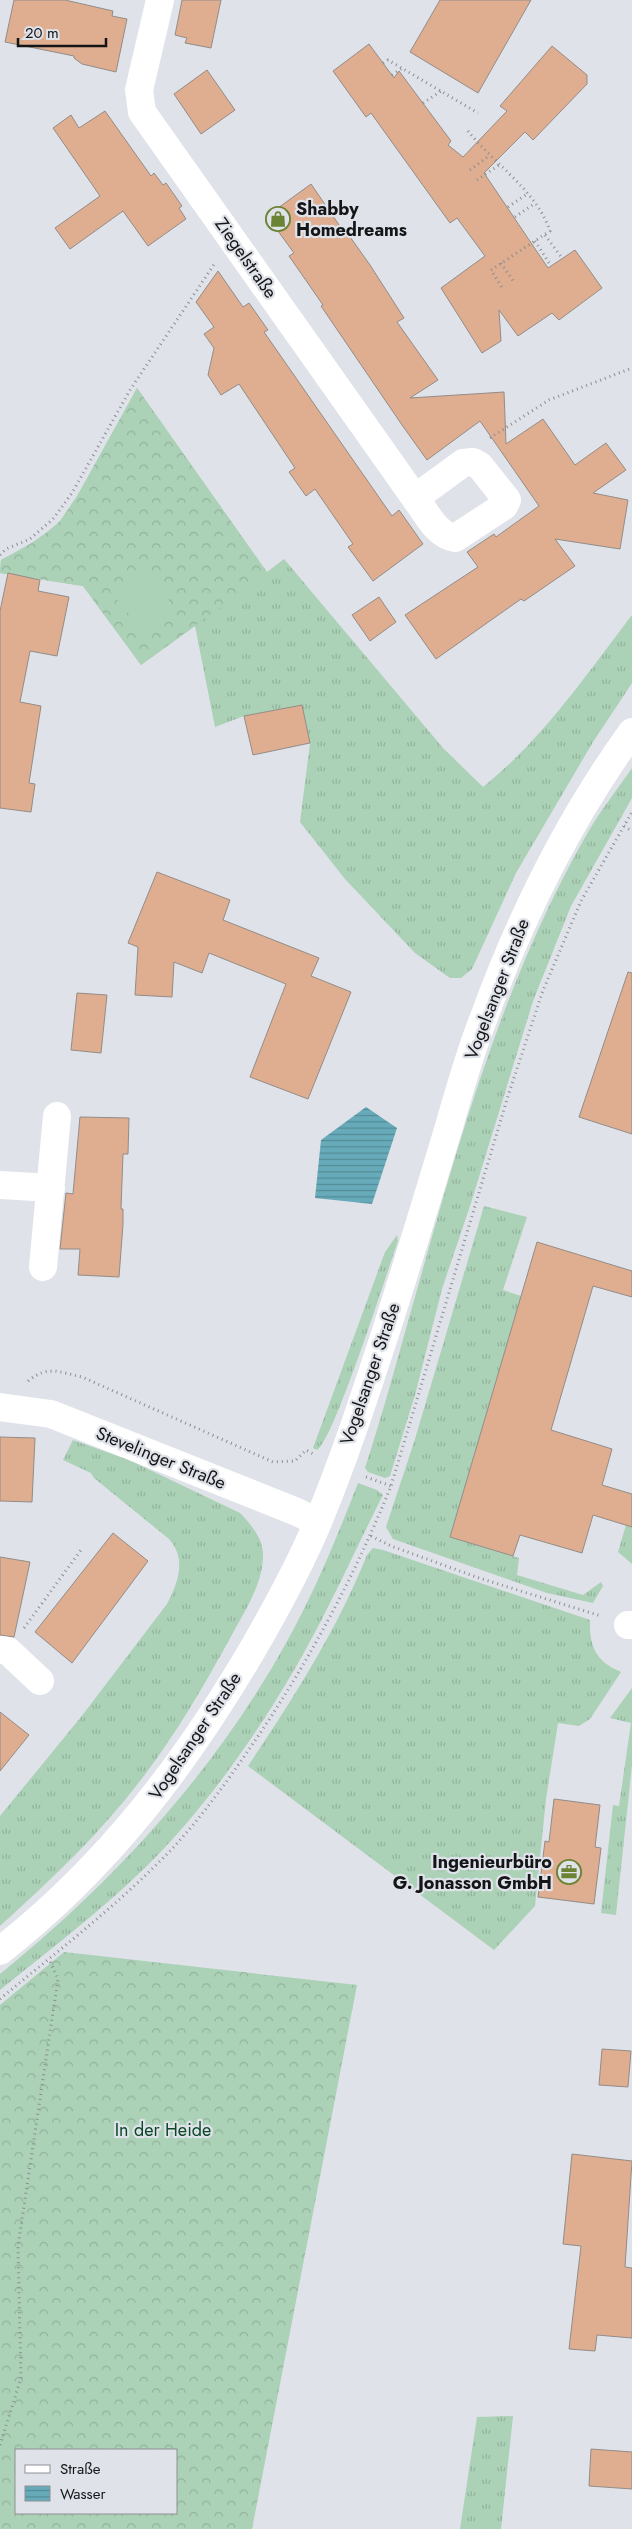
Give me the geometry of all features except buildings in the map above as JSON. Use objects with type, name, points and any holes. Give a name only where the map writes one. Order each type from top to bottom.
[{"type":"street","name":"Ziegelstraße","points":[[160,0],[139,90],[142,112],[415,498],[440,532],[446,537],[455,538],[504,506],[507,500],[480,466],[473,462]]},
{"type":"street","points":[[415,498],[463,464],[473,462]]},
{"type":"street","name":"Vogelsanger Straße","points":[[0,1951],[72,1888],[157,1795],[224,1697],[274,1612],[318,1522],[385,1332],[462,1084],[483,1019],[500,975],[552,860],[632,732]]},
{"type":"street","points":[[43,1267],[58,1116]]},
{"type":"street","points":[[0,1185],[51,1188]]},
{"type":"street","name":"Stevelinger Straße","points":[[4,1407],[51,1414],[318,1522]]},
{"type":"street","points":[[4,1650],[40,1681]]},
{"type":"path","points":[[383,63],[388,60],[478,113]]},
{"type":"path","points":[[392,75],[402,68]]},
{"type":"path","points":[[423,103],[441,91]]},
{"type":"path","points":[[468,130],[527,194],[550,230],[491,270],[503,289]]},
{"type":"path","points":[[470,170],[490,155]]},
{"type":"path","points":[[477,180],[499,165]]},
{"type":"path","points":[[508,207],[527,194]]},
{"type":"path","points":[[515,217],[534,204]]},
{"type":"path","points":[[545,235],[562,258]]},
{"type":"path","points":[[0,555],[6,549],[30,539],[53,519],[72,493],[130,390],[232,238]]},
{"type":"path","points":[[535,241],[551,266]]},
{"type":"path","points":[[500,263],[514,282]]},
{"type":"path","points":[[473,462],[483,443],[536,406],[632,368]]},
{"type":"path","points":[[624,826],[632,831]]},
{"type":"path","points":[[4,1407],[20,1388],[40,1372],[49,1370],[82,1377],[273,1462],[295,1461],[306,1450],[337,1468]]},
{"type":"path","points":[[371,1536],[390,1546],[479,1578],[630,1625]]},
{"type":"path","points":[[4,1650],[82,1550]]},
{"type":"path","points":[[0,2446],[21,2378],[18,2246],[58,1979],[48,1959]]},
{"type":"green space","points":[[137,388],[267,572],[284,559],[443,748],[483,787],[525,748],[563,706],[632,615],[632,683],[593,742],[516,873],[472,969],[461,978],[450,978],[415,953],[345,879],[300,822],[310,743],[302,705],[244,716],[215,727],[195,626],[141,665],[83,586],[0,573],[1,560],[23,549],[50,530],[59,536]]},
{"type":"green space","points":[[137,388],[267,573],[141,665],[83,586],[0,573],[1,560],[39,539],[60,521],[77,496]]},
{"type":"green space","points":[[137,570],[147,570],[175,609],[143,631],[112,593]]},
{"type":"green space","points":[[632,768],[632,798],[571,906],[533,1001],[471,1203],[442,1289],[415,1395],[390,1476],[385,1478],[368,1472],[365,1468],[452,1167],[489,1053],[510,997],[533,941],[592,825]]},
{"type":"green space","points":[[484,1206],[527,1217],[503,1290],[521,1296],[450,1537],[519,1558],[517,1575],[583,1595],[601,1582],[603,1586],[593,1603],[547,1593],[393,1539],[386,1527],[415,1439]]},
{"type":"green space","points":[[397,1235],[398,1241],[347,1388],[325,1439],[317,1450],[313,1448],[385,1252]]},
{"type":"green space","points":[[73,1440],[129,1460],[240,1513],[259,1538],[263,1555],[262,1567],[256,1589],[219,1659],[179,1725],[130,1794],[58,1872],[0,1926],[0,1816],[81,1717],[167,1604],[179,1571],[178,1555],[169,1539],[94,1478],[91,1473],[63,1460]]},
{"type":"green space","points":[[358,1483],[377,1490],[383,1495],[296,1667],[241,1753],[200,1807],[137,1876],[0,1990],[0,1974],[95,1890],[139,1845],[219,1747],[255,1695],[287,1641],[322,1572]]},
{"type":"green space","points":[[626,1525],[632,1527],[632,1564],[618,1552]]},
{"type":"green space","points":[[373,1548],[590,1620],[591,1638],[596,1652],[605,1663],[621,1672],[590,1719],[579,1726],[558,1723],[546,1799],[535,1906],[494,1950],[248,1766],[313,1664],[342,1610],[367,1555]]},
{"type":"green space","points":[[632,1688],[632,1765],[616,1915],[601,1913],[613,1805],[619,1806],[631,1723],[610,1718]]},
{"type":"green space","name":"In der Heide","points":[[64,1952],[357,1985],[252,2529],[0,2529],[0,2005]]},
{"type":"green space","points":[[513,2416],[501,2529],[460,2529],[477,2417]]},
{"type":"water","points":[[366,1107],[397,1128],[372,1204],[315,1198],[321,1140]]},
{"type":"place","name":"Shabby Homedreams","points":[[278,219]]},
{"type":"place","name":"Ingenieurbüro G. Jonasson GmbH","points":[[569,1872]]}]
